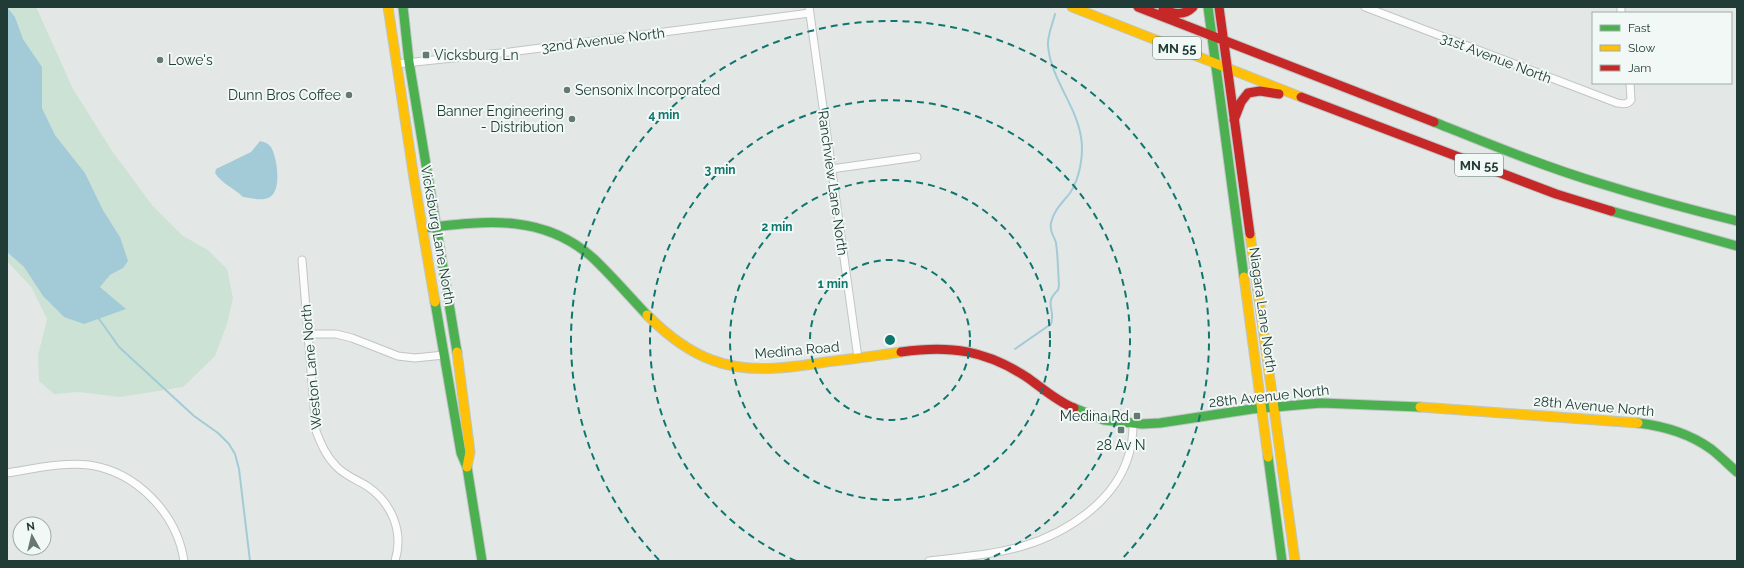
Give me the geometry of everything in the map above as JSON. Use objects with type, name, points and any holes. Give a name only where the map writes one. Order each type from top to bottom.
[{"type":"street","name":"Vicksburg Lane North","points":[[388,7],[444,355],[461,453],[467,466],[482,561]]},
{"type":"street","name":"Vicksburg Lane North","points":[[403,7],[409,62],[460,373],[470,452],[467,466]]},
{"type":"street","name":"MN 55","points":[[1072,7],[1226,68],[1556,194],[1737,246]]},
{"type":"street","name":"MN 55","points":[[1138,7],[1525,158],[1601,184],[1666,203],[1737,221]]},
{"type":"street","points":[[1155,7],[1172,13],[1182,14],[1190,11],[1193,7]]},
{"type":"street","name":"Niagara Lane North","points":[[1208,7],[1282,561]]},
{"type":"street","name":"Niagara Lane North","points":[[1219,7],[1224,40],[1226,68],[1275,407],[1295,561]]},
{"type":"street","name":"31st Avenue North","points":[[1365,7],[1617,103],[1628,103],[1632,96],[1630,84]]},
{"type":"street","name":"32nd Avenue North","points":[[396,64],[517,51],[809,10]]},
{"type":"street","name":"Ranchview Lane North","points":[[809,10],[858,358]]},
{"type":"street","points":[[1234,120],[1242,99],[1249,92],[1255,90],[1312,101]]},
{"type":"street","points":[[831,169],[917,157]]},
{"type":"street","name":"Medina Road","points":[[423,228],[496,222],[517,223],[537,227],[557,234],[576,245],[592,257],[651,321],[667,335],[690,350],[723,364],[764,370],[936,348],[955,349],[974,353],[1010,366],[1070,407],[1104,420],[1133,424]]},
{"type":"street","name":"Weston Lane North","points":[[302,260],[316,431],[321,445],[337,467],[378,495],[393,515],[398,540],[395,561]]},
{"type":"street","points":[[308,334],[336,334],[352,338],[398,356],[415,358],[444,355]]},
{"type":"street","name":"28th Avenue North","points":[[1133,424],[1160,423],[1262,408],[1321,403],[1384,404],[1578,418],[1656,425],[1676,431],[1711,449],[1737,472]]},
{"type":"street","points":[[929,561],[1021,547],[1040,541],[1074,523],[1090,511],[1115,485],[1129,454],[1133,424]]},
{"type":"street","points":[[7,473],[72,464],[89,465],[115,473],[138,485],[163,510],[174,530],[184,561]]},
{"type":"green space","points":[[7,7],[36,7],[73,89],[112,151],[152,205],[183,236],[208,250],[227,269],[233,298],[227,324],[215,356],[183,387],[120,397],[78,392],[54,394],[39,381],[38,355],[47,319],[32,288],[7,261],[7,252],[24,267],[43,296],[125,309],[100,287],[110,275],[123,268],[120,237],[103,210],[85,173],[55,135],[42,108],[42,67],[23,39],[15,17]]},
{"type":"water","points":[[7,7],[15,17],[23,39],[42,67],[42,108],[55,135],[85,173],[103,210],[120,237],[128,261],[123,268],[110,275],[100,287],[126,309],[84,324],[64,317],[43,296],[24,267],[7,252]]},
{"type":"water","points":[[260,141],[271,147],[275,158],[277,166],[276,189],[273,195],[265,199],[243,197],[218,177],[215,173],[216,169],[251,152]]},
{"type":"waterway","points":[[1015,349],[1051,324],[1051,299],[1058,290],[1059,285],[1057,248],[1051,231],[1051,223],[1056,211],[1073,187],[1079,173],[1082,151],[1078,125],[1058,81],[1050,58],[1048,42],[1055,14]]},
{"type":"waterway","points":[[97,316],[119,347],[194,416],[218,433],[229,444],[235,454],[239,469],[250,561]]},
{"type":"traffic: fast","points":[[403,7],[409,62],[457,352]]},
{"type":"traffic: fast","points":[[1208,7],[1244,277]]},
{"type":"traffic: fast","points":[[1434,122],[1559,170],[1653,199],[1737,221]]},
{"type":"traffic: fast","points":[[1611,211],[1737,246]]},
{"type":"traffic: fast","points":[[423,228],[469,223],[491,223],[534,227],[554,233],[574,244],[593,258],[647,315]]},
{"type":"traffic: fast","points":[[435,302],[461,453],[467,467],[482,561]]},
{"type":"traffic: fast","points":[[1074,408],[1104,420],[1142,424],[1160,423],[1252,409],[1321,403],[1420,407]]},
{"type":"traffic: fast","points":[[1638,423],[1657,426],[1686,435],[1711,449],[1737,472]]},
{"type":"traffic: fast","points":[[1268,457],[1282,561]]},
{"type":"traffic: slow","points":[[388,7],[415,185],[435,302]]},
{"type":"traffic: slow","points":[[1072,7],[1301,97]]},
{"type":"traffic: slow","points":[[1250,234],[1295,561]]},
{"type":"traffic: slow","points":[[1244,277],[1268,457]]},
{"type":"traffic: slow","points":[[647,315],[685,347],[712,360],[740,367],[783,368],[901,352]]},
{"type":"traffic: slow","points":[[457,352],[470,452],[467,467]]},
{"type":"traffic: slow","points":[[1420,407],[1638,423]]},
{"type":"traffic: jam","points":[[1138,7],[1434,122]]},
{"type":"traffic: jam","points":[[1163,10],[1182,13],[1193,7]]},
{"type":"traffic: jam","points":[[1219,7],[1250,234]]},
{"type":"traffic: jam","points":[[1234,120],[1241,102],[1248,93],[1260,91],[1279,94]]},
{"type":"traffic: jam","points":[[1301,97],[1556,194],[1611,211]]},
{"type":"traffic: jam","points":[[901,352],[936,349],[967,352],[982,356],[997,361],[1028,378],[1056,399],[1074,408]]},
{"type":"place","name":"Vicksburg Ln","points":[[426,55]]},
{"type":"place","name":"Lowe's","points":[[160,60]]},
{"type":"place","name":"Sensonix Incorporated","points":[[567,90]]},
{"type":"place","name":"Dunn Bros Coffee","points":[[349,95]]},
{"type":"place","name":"Banner Engineering - Distribution","points":[[572,119]]},
{"type":"place","name":"Medina Rd","points":[[1137,416]]},
{"type":"place","name":"28 Av N","points":[[1121,430]]}]
